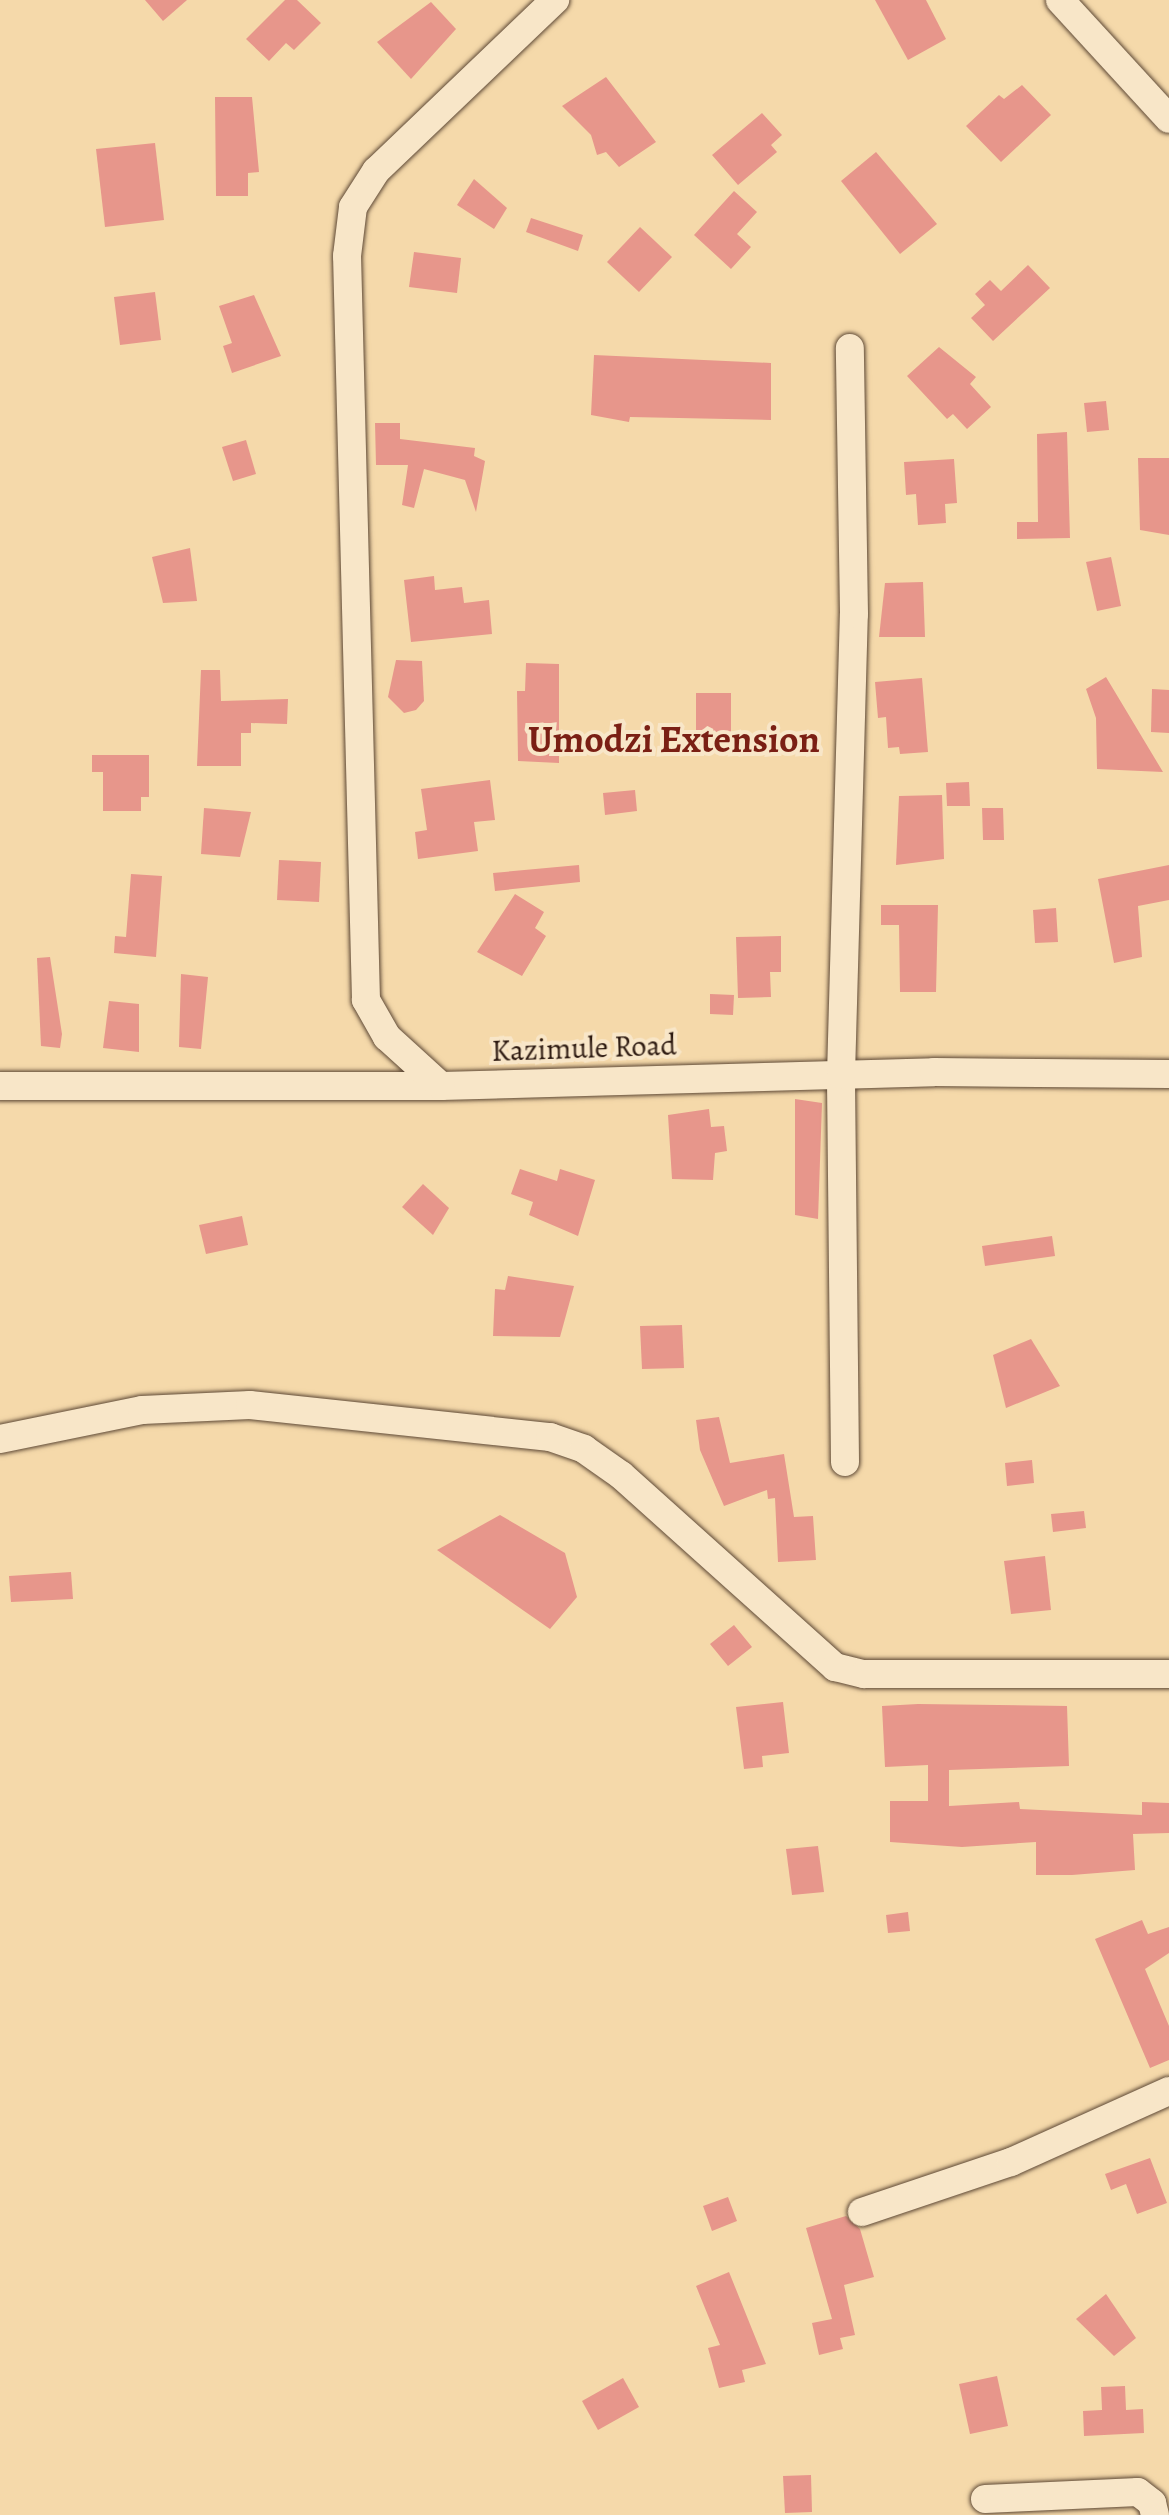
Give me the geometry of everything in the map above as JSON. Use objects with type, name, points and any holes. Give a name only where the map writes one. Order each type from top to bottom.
[{"type":"street","points":[[441,1086],[387,1037],[366,1000],[347,256],[353,207],[376,171],[555,0]]},
{"type":"street","points":[[1060,0],[1169,119]]},
{"type":"street","points":[[845,1462],[841,1075],[854,614],[850,348]]},
{"type":"street","name":"Kazimule Road","points":[[0,1086],[441,1086],[841,1075],[1169,1074]]},
{"type":"street","points":[[0,1439],[142,1410],[250,1405],[550,1437],[584,1449],[621,1475],[835,1667],[864,1674],[1169,1674]]},
{"type":"street","points":[[862,2212],[1011,2162],[1169,2091]]},
{"type":"street","points":[[985,2499],[1138,2492],[1152,2503],[1155,2515]]},
{"type":"building","points":[[145,0],[187,0],[163,21]]},
{"type":"building","points":[[285,0],[297,0],[321,23],[294,50],[286,43],[269,61],[246,39]]},
{"type":"building","points":[[875,0],[926,0],[946,39],[908,60]]},
{"type":"building","points":[[431,2],[456,29],[411,79],[377,42]]},
{"type":"building","points":[[606,77],[656,142],[619,167],[606,152],[597,155],[591,135],[562,106]]},
{"type":"building","points":[[1022,85],[1051,115],[1001,162],[966,126],[999,95],[1004,99]]},
{"type":"building","points":[[215,97],[252,97],[259,172],[248,173],[248,196],[216,196]]},
{"type":"building","points":[[762,113],[782,135],[771,145],[777,152],[738,185],[712,155]]},
{"type":"building","points":[[155,143],[164,220],[105,227],[96,149]]},
{"type":"building","points":[[876,152],[937,224],[900,254],[841,181]]},
{"type":"building","points":[[474,179],[507,208],[494,229],[457,205]]},
{"type":"building","points":[[734,191],[757,212],[737,234],[751,247],[731,269],[694,235]]},
{"type":"building","points":[[531,218],[583,235],[578,251],[526,232]]},
{"type":"building","points":[[640,227],[672,257],[639,292],[607,262]]},
{"type":"building","points":[[414,252],[461,258],[457,293],[409,287]]},
{"type":"building","points":[[1028,265],[1050,288],[993,341],[971,318],[985,305],[975,294],[990,280],[1001,291]]},
{"type":"building","points":[[155,292],[161,340],[120,345],[114,297]]},
{"type":"building","points":[[254,295],[281,356],[232,373],[223,346],[232,343],[219,306]]},
{"type":"building","points":[[939,347],[976,377],[970,384],[991,407],[967,429],[953,414],[947,419],[907,376]]},
{"type":"building","points":[[594,355],[771,363],[771,420],[630,417],[629,422],[591,415]]},
{"type":"building","points":[[1106,401],[1109,430],[1087,432],[1084,403]]},
{"type":"building","points":[[375,423],[400,423],[400,439],[475,448],[474,456],[485,461],[476,512],[465,480],[424,469],[414,508],[402,505],[408,465],[376,465]]},
{"type":"building","points":[[1067,432],[1070,538],[1017,539],[1017,522],[1038,522],[1037,434]]},
{"type":"building","points":[[246,440],[256,474],[233,481],[222,447]]},
{"type":"building","points":[[1138,458],[1169,458],[1169,535],[1140,530]]},
{"type":"building","points":[[954,459],[957,503],[945,504],[946,523],[918,525],[916,494],[906,495],[904,462]]},
{"type":"building","points":[[190,548],[197,601],[163,603],[152,557]]},
{"type":"building","points":[[1111,557],[1121,606],[1097,611],[1086,562]]},
{"type":"building","points":[[434,576],[435,590],[462,587],[464,603],[489,600],[492,634],[411,642],[404,580]]},
{"type":"building","points":[[923,582],[925,637],[879,637],[885,583]]},
{"type":"building","points":[[396,660],[422,661],[424,701],[416,710],[404,713],[388,697]]},
{"type":"building","points":[[526,663],[559,664],[559,763],[518,761],[517,691],[525,691]]},
{"type":"building","points":[[201,670],[220,670],[221,701],[288,699],[287,724],[251,723],[251,733],[241,733],[241,766],[197,766]]},
{"type":"building","points":[[1106,677],[1163,772],[1097,769],[1096,718],[1086,689]]},
{"type":"building","points":[[922,678],[928,752],[900,754],[899,747],[888,748],[886,717],[878,718],[875,682]]},
{"type":"building","points":[[1152,689],[1169,690],[1169,733],[1151,732]]},
{"type":"building","points":[[696,693],[731,693],[731,748],[696,748]]},
{"type":"building","points":[[92,755],[149,755],[149,797],[141,797],[141,811],[103,811],[103,772],[92,772]]},
{"type":"building","points":[[490,780],[495,820],[474,822],[478,851],[418,859],[415,832],[427,830],[421,789]]},
{"type":"building","points":[[969,782],[970,806],[947,806],[946,783]]},
{"type":"building","points":[[635,790],[637,811],[605,815],[603,793]]},
{"type":"building","points":[[942,795],[944,859],[896,865],[899,796]]},
{"type":"building","points":[[204,808],[251,812],[240,857],[201,854]]},
{"type":"building","points":[[982,808],[1003,808],[1004,840],[983,840]]},
{"type":"building","points":[[279,860],[321,862],[319,902],[277,900]]},
{"type":"building","points":[[579,865],[580,882],[495,891],[493,873]]},
{"type":"building","points":[[1169,865],[1169,900],[1138,906],[1142,957],[1114,963],[1098,879]]},
{"type":"building","points":[[131,874],[162,876],[156,957],[114,953],[115,936],[126,937]]},
{"type":"building","points":[[515,894],[544,912],[535,928],[546,936],[522,976],[477,952]]},
{"type":"building","points":[[881,905],[938,905],[936,992],[900,992],[899,925],[881,925]]},
{"type":"building","points":[[1056,908],[1058,942],[1035,943],[1033,910]]},
{"type":"building","points":[[781,936],[781,972],[770,972],[771,997],[738,998],[736,937]]},
{"type":"building","points":[[50,957],[62,1034],[60,1048],[41,1046],[37,958]]},
{"type":"building","points":[[181,974],[208,977],[201,1049],[179,1047]]},
{"type":"building","points":[[710,994],[734,995],[733,1015],[710,1014]]},
{"type":"building","points":[[109,1001],[139,1004],[139,1052],[103,1048]]},
{"type":"building","points":[[795,1099],[822,1103],[818,1219],[795,1215]]},
{"type":"building","points":[[709,1109],[711,1127],[724,1126],[727,1151],[715,1153],[713,1180],[672,1179],[668,1115]]},
{"type":"building","points":[[520,1169],[557,1181],[560,1169],[595,1180],[578,1236],[529,1215],[533,1202],[511,1194]]},
{"type":"building","points":[[423,1184],[449,1208],[433,1235],[402,1207]]},
{"type":"building","points":[[242,1216],[248,1245],[206,1254],[199,1225]]},
{"type":"building","points":[[1052,1236],[1055,1256],[985,1266],[982,1246]]},
{"type":"building","points":[[508,1276],[574,1286],[560,1337],[493,1336],[495,1289],[505,1290]]},
{"type":"building","points":[[682,1325],[684,1368],[642,1369],[640,1326]]},
{"type":"building","points":[[1031,1339],[1060,1386],[1006,1408],[993,1355]]},
{"type":"building","points":[[719,1417],[730,1463],[784,1454],[794,1517],[813,1516],[816,1560],[778,1562],[775,1498],[768,1499],[767,1490],[724,1506],[700,1450],[696,1420]]},
{"type":"building","points":[[1032,1460],[1034,1483],[1007,1486],[1005,1463]]},
{"type":"building","points":[[1084,1511],[1086,1528],[1053,1532],[1051,1514]]},
{"type":"building","points":[[500,1515],[565,1553],[577,1597],[550,1629],[437,1550]]},
{"type":"building","points":[[1045,1556],[1051,1610],[1011,1614],[1004,1561]]},
{"type":"building","points":[[71,1572],[73,1599],[11,1602],[9,1576]]},
{"type":"building","points":[[734,1625],[752,1647],[728,1666],[710,1644]]},
{"type":"building","points":[[783,1702],[789,1753],[762,1756],[763,1767],[744,1769],[736,1707]]},
{"type":"building","points":[[882,1706],[1067,1706],[1069,1766],[949,1770],[949,1806],[1019,1802],[1020,1809],[1142,1815],[1142,1802],[1169,1803],[1169,1833],[1133,1834],[1135,1870],[1072,1875],[1036,1875],[1036,1842],[962,1847],[890,1842],[890,1801],[928,1801],[928,1765],[885,1767]]},
{"type":"building","points":[[818,1846],[824,1892],[792,1895],[786,1849]]},
{"type":"building","points":[[908,1912],[910,1931],[888,1933],[886,1915]]},
{"type":"building","points":[[1142,1920],[1148,1934],[1169,1927],[1169,1953],[1145,1969],[1169,2026],[1169,2060],[1150,2068],[1095,1939]]},
{"type":"building","points":[[1150,2158],[1167,2203],[1137,2214],[1126,2184],[1111,2190],[1105,2174]]},
{"type":"building","points":[[728,2197],[737,2221],[712,2231],[703,2206]]},
{"type":"building","points":[[846,2216],[860,2229],[874,2277],[844,2285],[855,2335],[840,2338],[843,2349],[819,2355],[812,2323],[832,2319],[806,2228]]},
{"type":"building","points":[[729,2272],[766,2364],[742,2370],[745,2382],[719,2388],[708,2348],[720,2345],[696,2286]]},
{"type":"building","points":[[1106,2294],[1136,2338],[1114,2356],[1076,2319]]},
{"type":"building","points":[[997,2376],[1008,2426],[970,2434],[959,2384]]},
{"type":"building","points":[[623,2378],[639,2407],[598,2430],[582,2401]]},
{"type":"building","points":[[1125,2386],[1126,2410],[1143,2409],[1144,2433],[1084,2436],[1083,2411],[1102,2410],[1101,2387]]},
{"type":"building","points":[[811,2475],[812,2512],[785,2513],[783,2476]]},
{"type":"district","name":"Umodzi Extension","points":[[674,740]]}]
